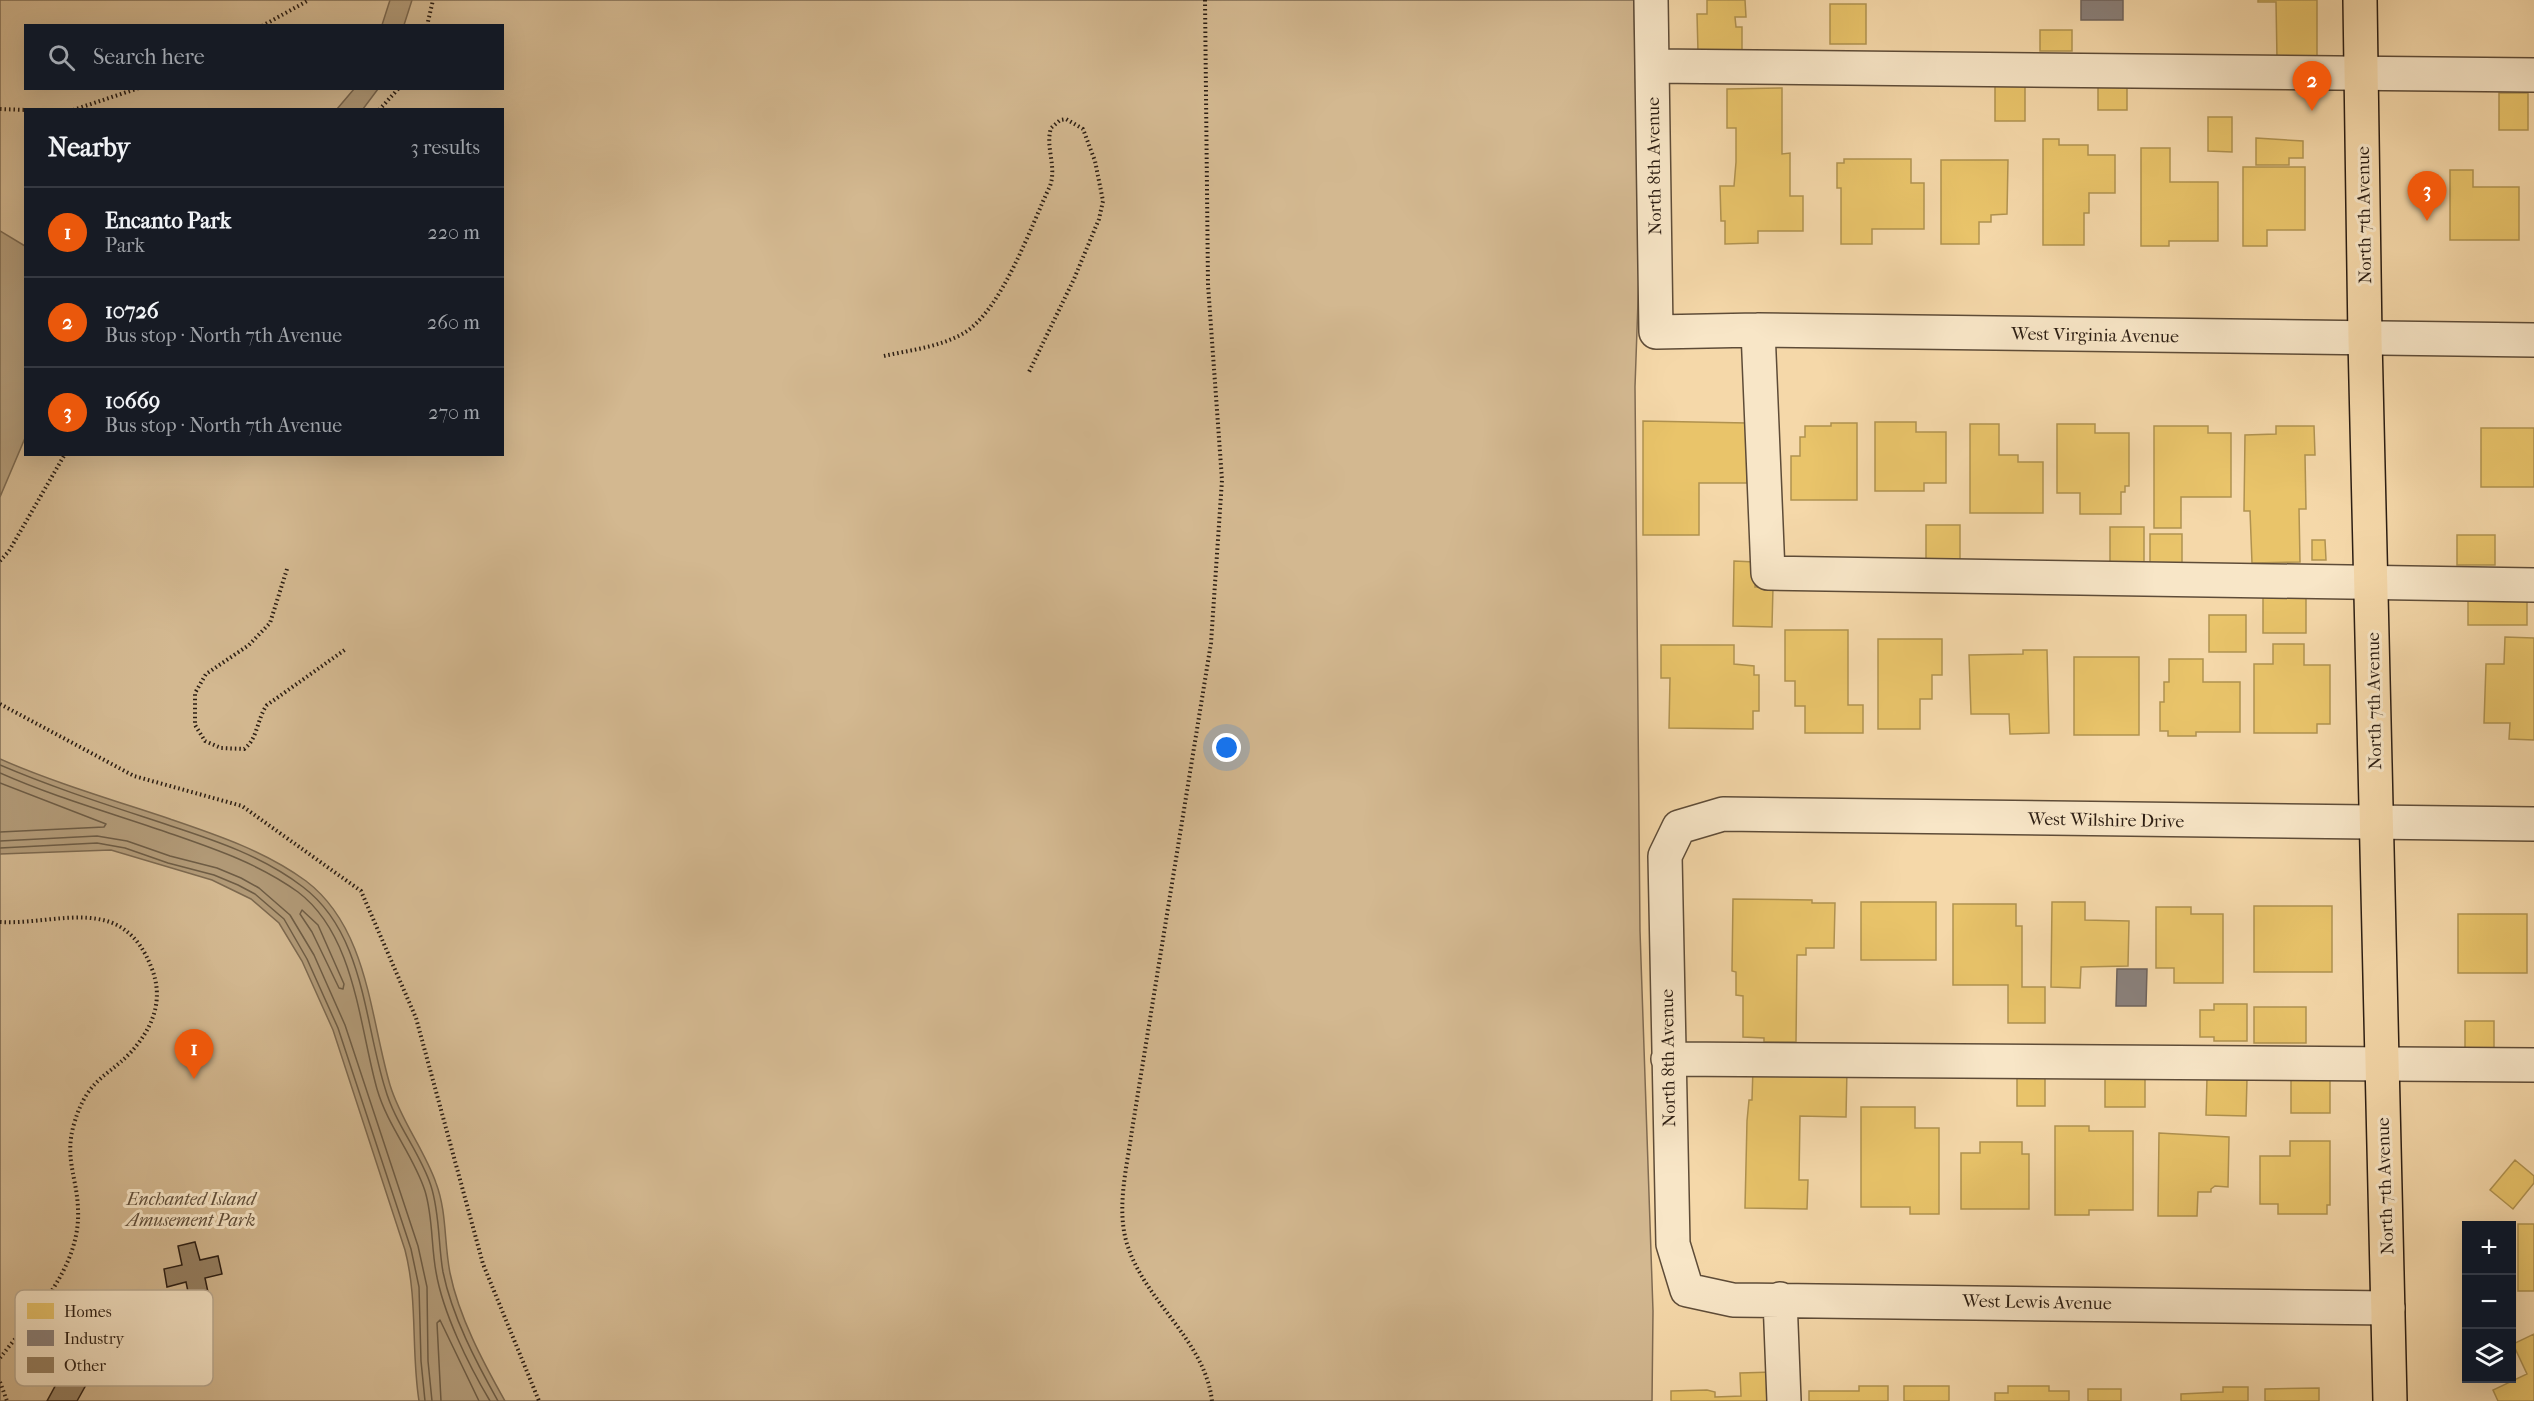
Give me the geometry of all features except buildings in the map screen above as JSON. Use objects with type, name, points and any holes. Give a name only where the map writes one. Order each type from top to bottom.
[{"type":"main road","name":"North 7th Avenue","points":[[2360,0],[2365,339],[2390,1401]]},
{"type":"street","name":"North 8th Avenue","points":[[1651,0],[1656,332]]},
{"type":"street","points":[[1652,66],[2534,75]]},
{"type":"street","points":[[1758,330],[1768,573],[2534,585]]},
{"type":"street","name":"West Virginia Avenue","points":[[1656,332],[1758,330],[2534,340]]},
{"type":"street","name":"West Wilshire Drive","points":[[1679,827],[1723,814],[2534,824]]},
{"type":"street","name":"North 8th Avenue","points":[[1679,827],[1665,856],[1668,1059],[1673,1244],[1687,1290]]},
{"type":"street","points":[[1668,1059],[2534,1065]]},
{"type":"street","name":"West Lewis Avenue","points":[[1687,1290],[1733,1300],[2388,1308]]},
{"type":"street","points":[[1779,1299],[1784,1401]]},
{"type":"path","points":[[266,24],[309,0]]},
{"type":"path","points":[[427,24],[433,0]]},
{"type":"path","points":[[1205,0],[1208,285],[1222,480],[1212,644],[1132,1130],[1123,1195],[1123,1222],[1127,1245],[1139,1272],[1203,1366],[1212,1401]]},
{"type":"path","points":[[79,108],[134,90]]},
{"type":"path","points":[[381,108],[397,90]]},
{"type":"path","points":[[0,109],[24,110]]},
{"type":"path","points":[[884,356],[951,339],[976,324],[987,312],[999,293],[1050,186],[1054,175],[1049,139],[1051,128],[1060,120],[1066,119],[1078,124],[1088,139],[1102,191],[1102,209],[1065,300],[1028,374]]},
{"type":"path","points":[[0,561],[9,551],[64,456]]},
{"type":"path","points":[[287,569],[270,623],[249,645],[206,674],[198,686],[195,719],[201,736],[220,748],[244,749],[254,736],[261,712],[267,705],[346,649]]},
{"type":"path","points":[[0,704],[134,776],[242,806],[361,891],[416,1018],[483,1264],[539,1401]]},
{"type":"path","points":[[0,922],[81,915],[112,922],[139,943],[149,959],[157,990],[155,1014],[140,1041],[130,1053],[97,1079],[83,1098],[73,1127],[69,1155],[78,1205],[73,1249],[51,1290]]},
{"type":"path","points":[[0,1358],[15,1338]]},
{"type":"path","points":[[0,1382],[7,1401]]},
{"type":"green space","name":"Enchanted Island Amusement Park","points":[[0,0],[1634,0],[1639,273],[1635,387],[1640,931],[1653,1311],[1652,1401],[0,1401]]},
{"type":"water","points":[[390,0],[412,0],[404,24],[382,24]]},
{"type":"water","points":[[353,90],[377,90],[364,108],[338,108]]},
{"type":"water","points":[[0,231],[24,245],[24,440],[0,497]]},
{"type":"water","points":[[0,759],[63,784],[188,825],[257,852],[290,870],[327,900],[355,948],[364,975],[390,1085],[440,1194],[448,1262],[459,1306],[480,1355],[505,1401],[419,1401],[412,1288],[405,1250],[333,1030],[302,961],[279,923],[251,899],[212,880],[111,850],[0,854]]},
{"type":"place","name":"10726","points":[[2312,111]]},
{"type":"place","name":"10669","points":[[2427,221]]},
{"type":"place","name":"Encanto Park","points":[[194,1079]]}]
